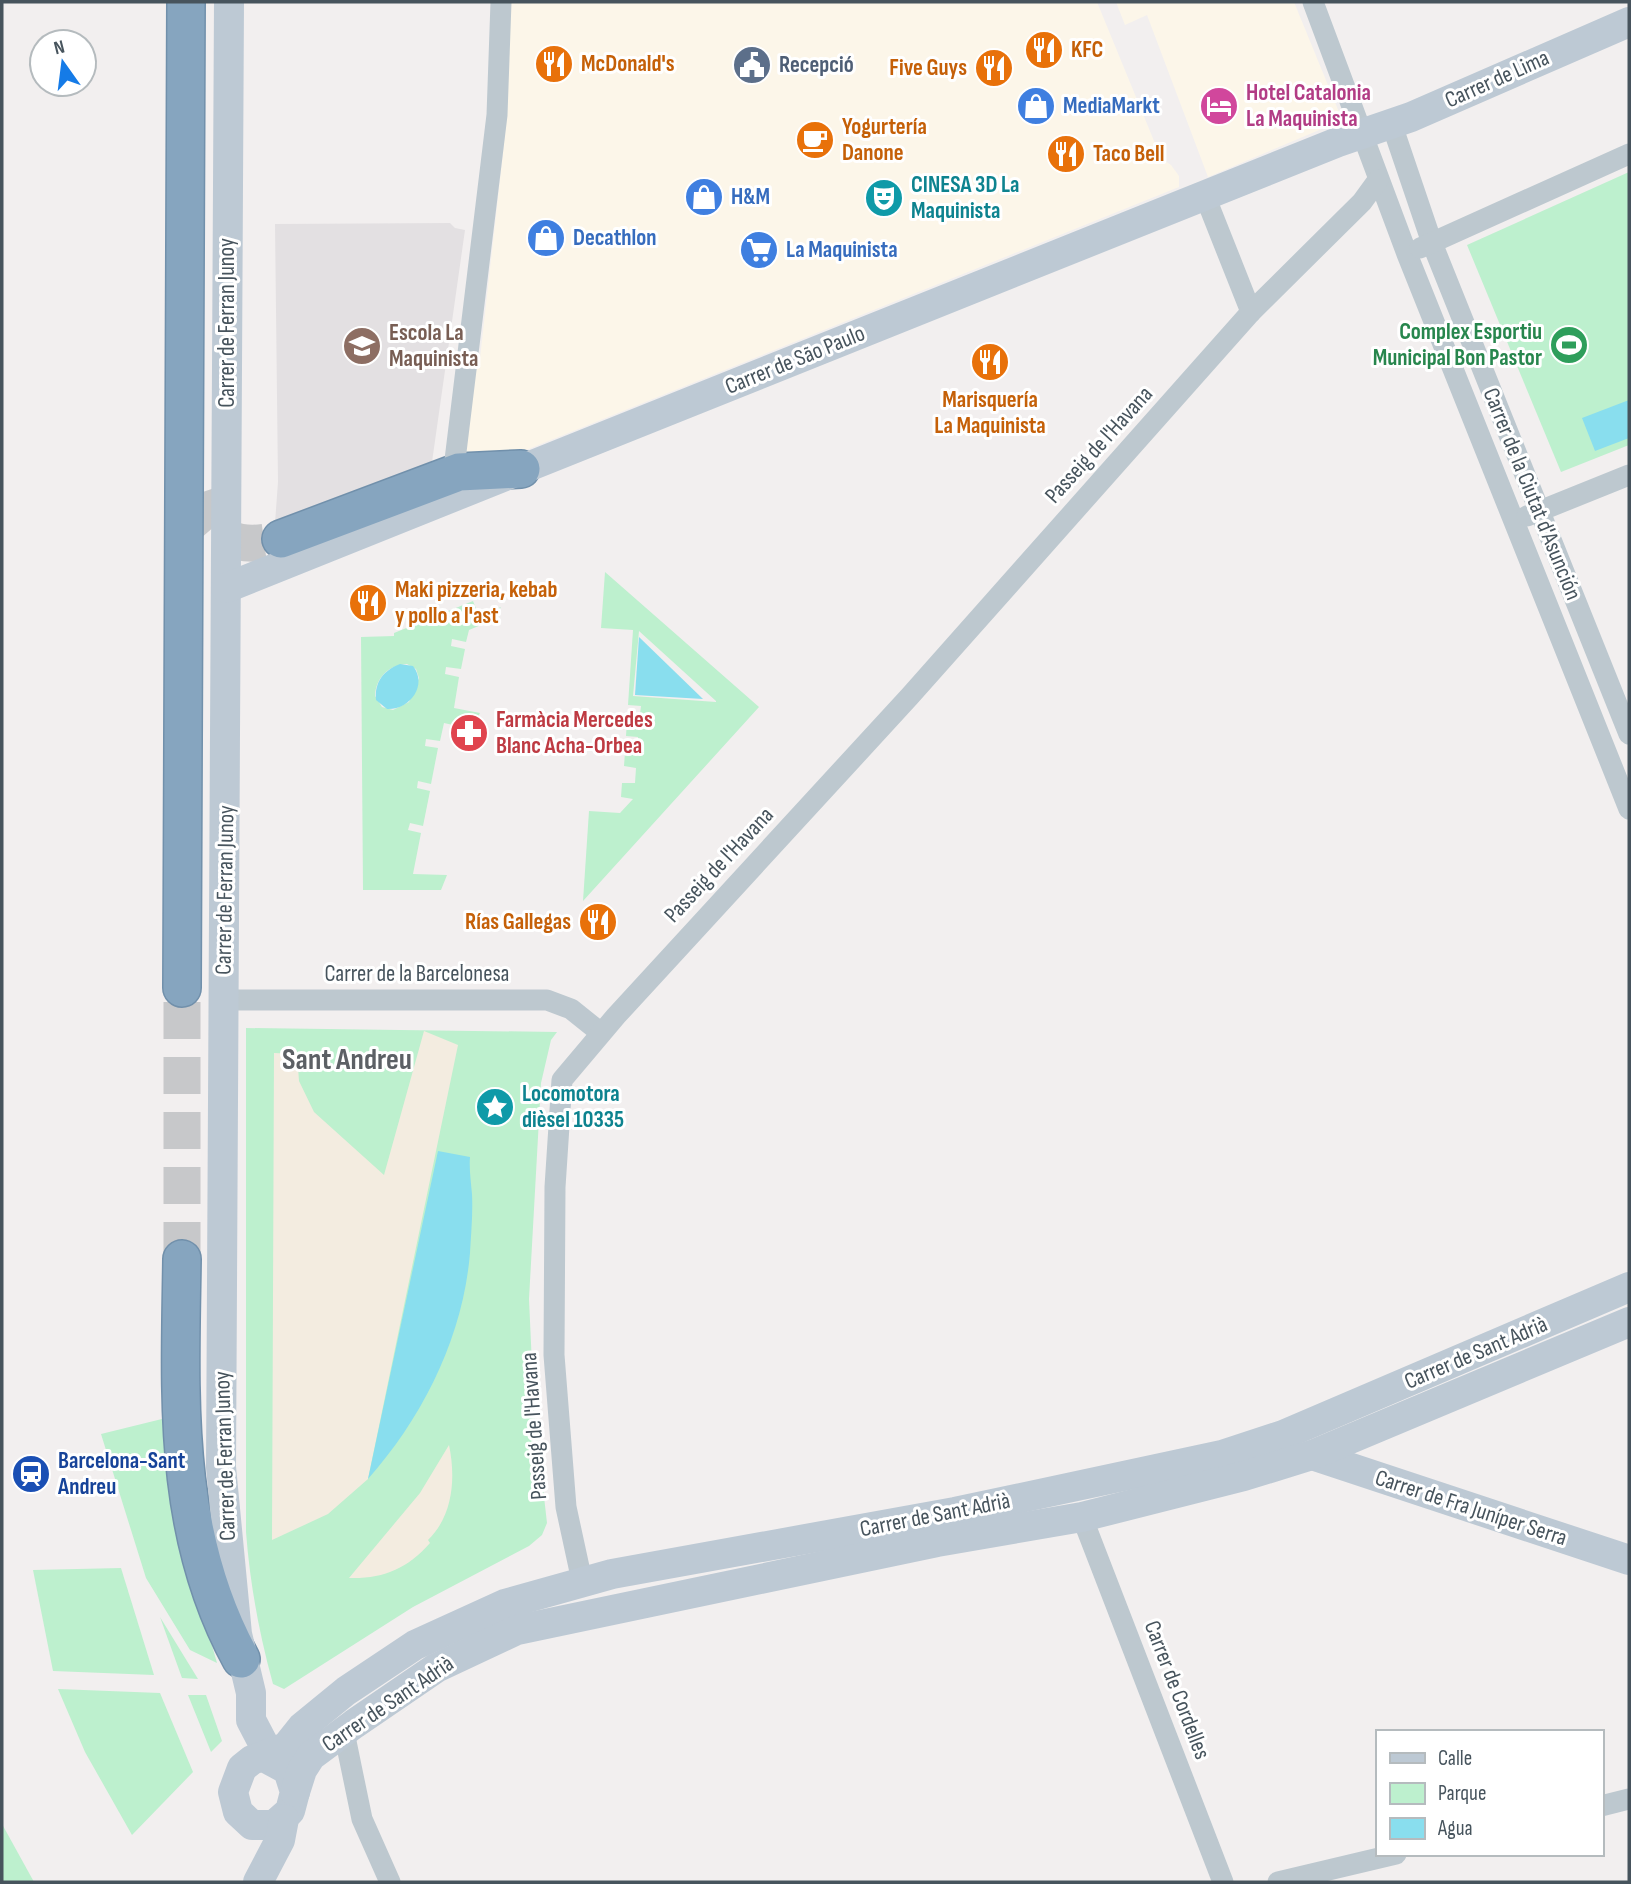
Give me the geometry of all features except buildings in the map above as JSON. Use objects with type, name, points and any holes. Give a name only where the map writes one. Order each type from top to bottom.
[{"type":"highway","points":[[182,988],[192,478],[186,2]]},
{"type":"highway","points":[[281,540],[462,481],[521,469]]},
{"type":"highway","points":[[182,1259],[181,1413],[195,1539],[219,1619],[246,1676]]},
{"type":"street","name":"Carrer de Ferran Junoy","points":[[229,2],[221,1467],[252,1723],[271,1759]]},
{"type":"street","points":[[226,588],[462,481],[455,460],[497,115],[501,2]]},
{"type":"street","name":"Carrer de la Ciutat d'Asunción","points":[[1313,2],[1364,133],[1378,180],[1406,254],[1629,810]]},
{"type":"street","name":"Carrer de Lima","points":[[1364,133],[1392,125],[1629,22]]},
{"type":"street","name":"Carrer de la Ciutat d'Asunción","points":[[1392,125],[1432,243],[1629,734]]},
{"type":"street","name":"Carrer de São Paulo","points":[[521,469],[1364,133]]},
{"type":"street","points":[[1406,254],[1629,154]]},
{"type":"street","name":"Passeig de l'Havana","points":[[582,1581],[566,1507],[557,1422],[553,1297],[556,1164],[562,1080],[601,1033],[910,696],[1251,312],[1362,202],[1378,180]]},
{"type":"street","points":[[1205,196],[1251,312]]},
{"type":"street","points":[[1515,523],[1629,475]]},
{"type":"street","name":"Carrer de la Barcelonesa","points":[[223,1000],[547,1000],[571,1009],[601,1033]]},
{"type":"street","name":"Carrer de Sant Adrià","points":[[271,1759],[293,1741],[302,1727],[346,1691],[415,1645],[505,1604],[582,1581],[691,1558],[955,1512],[1222,1455],[1283,1435],[1629,1287]]},
{"type":"street","name":"Carrer de Sant Adrià","points":[[262,1874],[280,1840],[302,1770],[311,1756],[436,1668],[517,1630],[590,1612],[937,1542],[1082,1517],[1244,1476],[1312,1455],[1629,1322]]},
{"type":"street","name":"Carrer de Fra Juníper Serra","points":[[1312,1455],[1629,1560]]},
{"type":"street","name":"Carrer de Cordelles","points":[[1082,1517],[1223,1882]]},
{"type":"street","points":[[582,1581],[590,1612]]},
{"type":"street","points":[[246,1676],[269,1717],[280,1726],[302,1727]]},
{"type":"street","points":[[344,1732],[362,1819],[390,1882]]},
{"type":"street","points":[[271,1759],[291,1775],[290,1805],[262,1828],[252,1825],[238,1812],[233,1792],[242,1768],[271,1759]]},
{"type":"street","points":[[1603,1806],[1629,1799]]},
{"type":"street","name":"Carrer de Sant Adrià","points":[[252,1825],[261,1844],[262,1874]]},
{"type":"street","points":[[1278,1882],[1388,1856]]},
{"type":"shaded area","name":"La Maquinista","points":[[509,2],[1097,2],[1161,158],[1171,165],[1179,176],[1179,187],[526,450],[472,457],[465,455],[469,379],[479,367],[505,135]]},
{"type":"shaded area","points":[[1116,2],[1294,2],[1339,112],[1336,123],[1208,177],[1147,15],[1125,25]]},
{"type":"shaded area","name":"Escola La Maquinista","points":[[450,223],[455,228],[465,230],[432,462],[275,523],[278,482],[275,224]]},
{"type":"green space","name":"Complex Esportiu Municipal Bon Pastor","points":[[1629,172],[1629,445],[1561,472],[1467,245]]},
{"type":"green space","points":[[605,572],[759,707],[583,901],[589,811],[620,813],[633,799],[621,797],[622,783],[635,783],[636,768],[624,766],[625,752],[637,752],[638,737],[626,736],[627,721],[639,722],[641,706],[628,705],[633,630],[601,628]],"holes":[[[639,631],[716,701],[633,696]]]},
{"type":"green space","points":[[473,601],[479,616],[501,607],[493,620],[469,630],[466,642],[452,639],[451,646],[465,649],[461,669],[446,667],[445,674],[459,677],[454,708],[480,713],[471,729],[444,723],[440,741],[426,739],[425,746],[438,748],[431,784],[418,781],[417,788],[430,791],[423,826],[410,823],[408,830],[421,833],[413,874],[447,875],[441,890],[363,890],[361,637],[394,636],[394,633]],"holes":[[[407,664],[416,669],[419,678],[409,702],[393,710],[382,707],[375,696],[378,683],[385,673]]]},
{"type":"green space","points":[[246,1028],[557,1032],[551,1040],[541,1083],[529,1299],[534,1409],[547,1523],[542,1535],[529,1546],[413,1607],[284,1689],[273,1684],[268,1665],[259,1627],[246,1532]]},
{"type":"green space","points":[[170,1417],[209,1635],[217,1663],[190,1650],[146,1578],[101,1434]]},
{"type":"green space","points":[[121,1568],[154,1675],[53,1671],[33,1570]]},
{"type":"green space","points":[[160,1617],[198,1679],[182,1678]]},
{"type":"green space","points":[[58,1689],[160,1693],[193,1772],[132,1835],[85,1752]]},
{"type":"green space","points":[[188,1695],[206,1695],[222,1741],[211,1752]]},
{"type":"green space","points":[[2,1824],[34,1882],[2,1882]]},
{"type":"sand","points":[[424,1031],[458,1045],[368,1479],[328,1514],[272,1540],[274,1053],[297,1054],[299,1081],[314,1112],[384,1175]]},
{"type":"sand","points":[[449,1445],[452,1470],[450,1496],[443,1520],[428,1540],[430,1543],[412,1560],[394,1571],[373,1577],[349,1578],[420,1493]]},
{"type":"water","points":[[1629,400],[1629,438],[1595,451],[1582,418]]},
{"type":"water","points":[[639,637],[703,699],[635,695]]},
{"type":"water","points":[[400,664],[413,666],[417,673],[417,688],[409,701],[387,709],[376,700],[378,682],[385,673]]},
{"type":"water","points":[[438,1151],[470,1157],[472,1216],[466,1284],[449,1345],[423,1402],[388,1455],[368,1479]]},
{"type":"tunnel","points":[[197,494],[210,521],[227,538],[251,543],[281,539]]},
{"type":"tunnel","points":[[182,988],[182,1259]]},
{"type":"place","name":"KFC","points":[[1044,50]]},
{"type":"place","name":"McDonald's","points":[[554,64]]},
{"type":"place","name":"Recepció","points":[[752,65]]},
{"type":"place","name":"Five Guys","points":[[994,68]]},
{"type":"place","name":"MediaMarkt","points":[[1036,106]]},
{"type":"place","name":"Hotel Catalonia La Maquinista","points":[[1219,106]]},
{"type":"place","name":"Yogurtería Danone","points":[[815,140]]},
{"type":"place","name":"Taco Bell","points":[[1066,154]]},
{"type":"place","name":"H&M","points":[[704,197]]},
{"type":"place","name":"CINESA 3D La Maquinista","points":[[884,198]]},
{"type":"place","name":"Decathlon","points":[[546,238]]},
{"type":"place","name":"La Maquinista","points":[[759,250]]},
{"type":"place","name":"Complex Esportiu Municipal Bon Pastor","points":[[1569,345]]},
{"type":"place","name":"Escola La Maquinista","points":[[362,346]]},
{"type":"place","name":"Marisquería La Maquinista","points":[[990,362]]},
{"type":"place","name":"Maki pizzeria, kebab y pollo a l'ast","points":[[368,603]]},
{"type":"place","name":"Farmàcia Mercedes Blanc Acha-Orbea","points":[[469,733]]},
{"type":"place","name":"Rías Gallegas","points":[[598,922]]},
{"type":"place","name":"Locomotora dièsel 10335","points":[[495,1107]]},
{"type":"place","name":"Barcelona-Sant Andreu","points":[[31,1474]]},
{"type":"district","name":"Sant Andreu","points":[[347,1060]]}]
